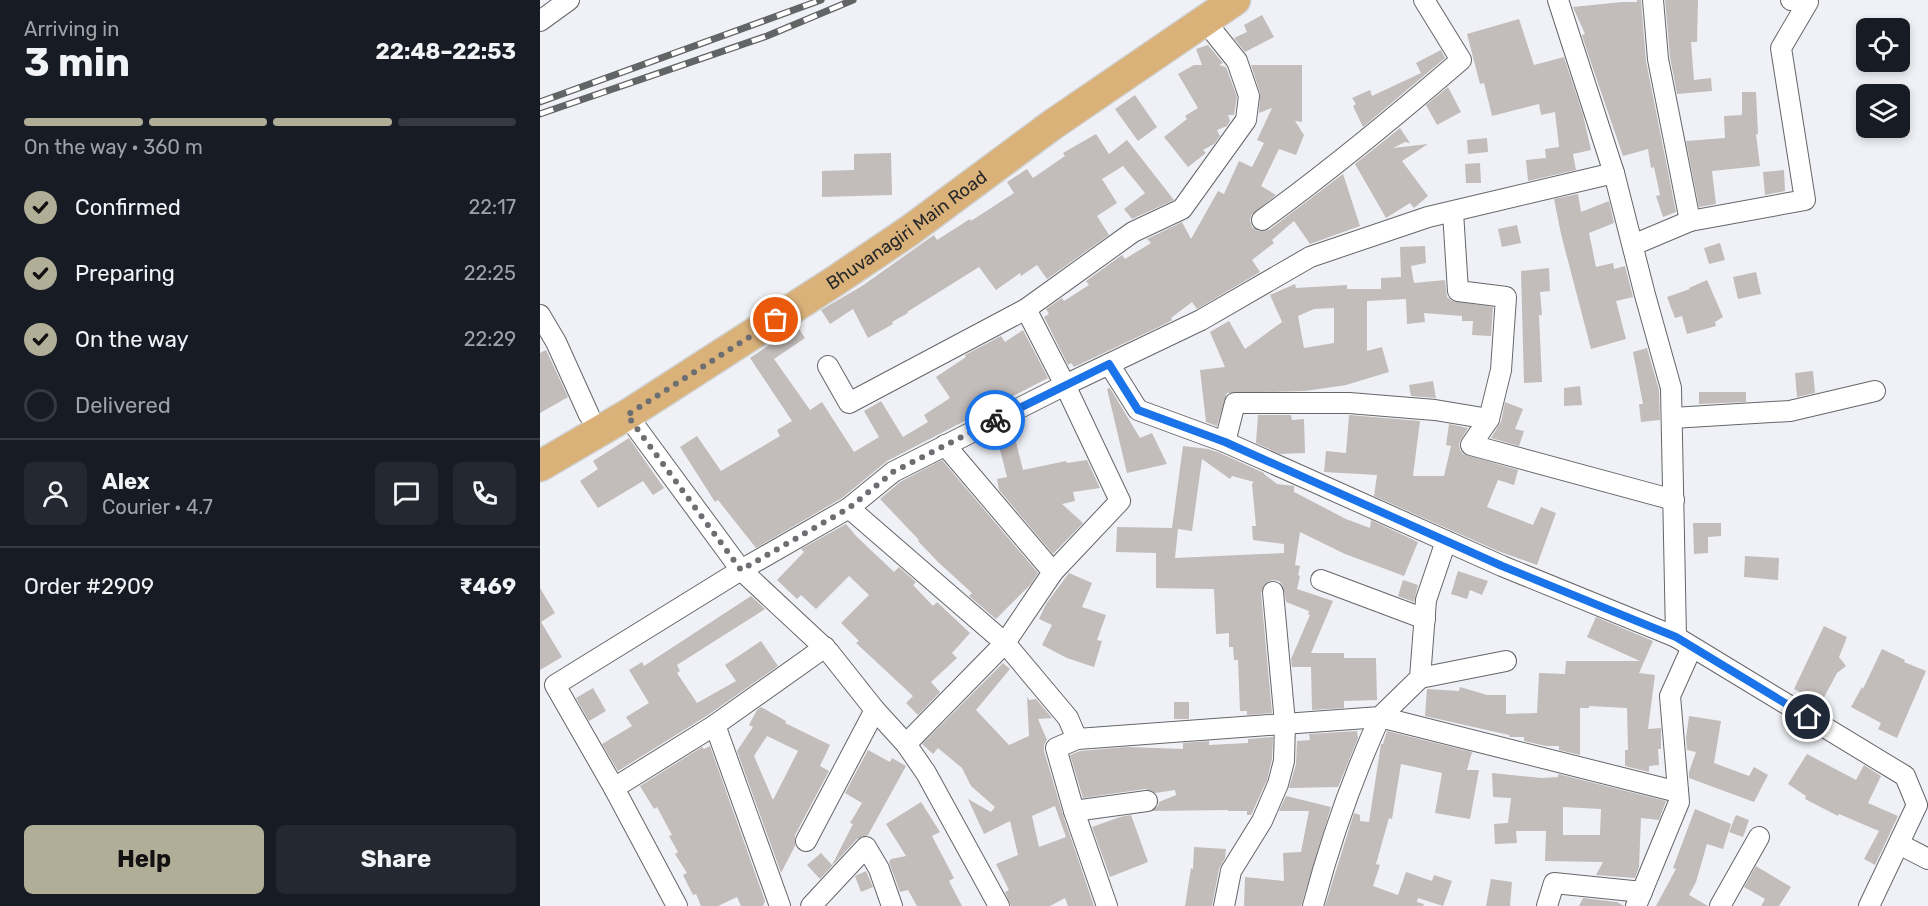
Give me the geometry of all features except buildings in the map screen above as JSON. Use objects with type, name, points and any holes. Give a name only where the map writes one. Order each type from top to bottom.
[{"type":"main road","name":"Bhuvanagiri Main Road","points":[[540,444],[727,331],[826,267],[898,218],[1041,113],[1206,10],[1235,0]]},
{"type":"main road","name":"Bhuvanagiri Main Road","points":[[540,466],[627,415],[909,231],[1206,10]]},
{"type":"street","points":[[540,21],[568,0]]},
{"type":"street","points":[[1262,220],[1314,183],[1380,130],[1461,60],[1424,0]]},
{"type":"street","points":[[1547,906],[1554,883],[1641,901],[1679,802],[1670,696],[1684,642],[1674,500],[1671,388],[1614,173],[1558,0]]},
{"type":"street","points":[[1653,0],[1658,60],[1690,221]]},
{"type":"street","points":[[1632,245],[1690,221],[1805,200],[1781,48],[1808,2],[1791,0]]},
{"type":"street","points":[[828,366],[849,403],[1026,309],[1133,232],[1182,209],[1246,120],[1249,96],[1237,61],[1206,10]]},
{"type":"street","points":[[677,906],[614,788],[548,687],[741,570],[849,508],[893,472],[1065,385],[1201,320],[1310,257],[1428,218],[1614,173]]},
{"type":"street","points":[[1453,212],[1458,291],[1506,297],[1500,370],[1489,419],[1471,445],[1674,500]]},
{"type":"street","points":[[906,744],[1005,643],[1053,572],[1120,501],[1026,309]]},
{"type":"street","points":[[540,315],[556,342],[589,415]]},
{"type":"street","points":[[1109,364],[1138,410],[1225,442],[1446,541],[1684,642],[1905,776],[1917,805],[1869,906]]},
{"type":"street","points":[[1672,418],[1790,411],[1875,391]]},
{"type":"street","points":[[1225,442],[1235,403],[1349,403],[1435,410],[1489,419]]},
{"type":"street","points":[[627,415],[741,570],[825,647],[875,710],[906,744],[926,773],[999,906]]},
{"type":"street","points":[[945,445],[1053,572]]},
{"type":"street","points":[[849,508],[1005,643],[1068,718],[1077,739]]},
{"type":"street","points":[[1420,678],[1426,600],[1446,541]]},
{"type":"street","points":[[1321,580],[1425,618]]},
{"type":"street","points":[[1224,906],[1231,871],[1262,821],[1278,784],[1284,761],[1285,723],[1273,592]]},
{"type":"street","points":[[614,788],[716,725],[825,647]]},
{"type":"street","points":[[1313,906],[1341,809],[1356,769],[1380,717],[1420,678],[1506,661]]},
{"type":"street","points":[[806,842],[875,710]]},
{"type":"street","points":[[1107,906],[1074,811],[1056,748],[1077,739],[1380,717],[1678,792]]},
{"type":"street","points":[[716,725],[780,906]]},
{"type":"street","points":[[1074,811],[1147,801]]},
{"type":"street","points":[[1720,906],[1759,837]]},
{"type":"street","points":[[1899,844],[1928,859]]},
{"type":"street","points":[[811,906],[866,847],[879,869],[892,906]]},
{"type":"railway","points":[[540,102],[821,0]]},
{"type":"railway","points":[[540,114],[767,36],[853,0]]},
{"type":"way so far","points":[[776,320],[627,415],[741,570],[849,508],[893,472],[995,420]]},
{"type":"route","points":[[995,420],[1109,364],[1138,410],[1225,442],[1502,566],[1676,637],[1808,717]]}]
